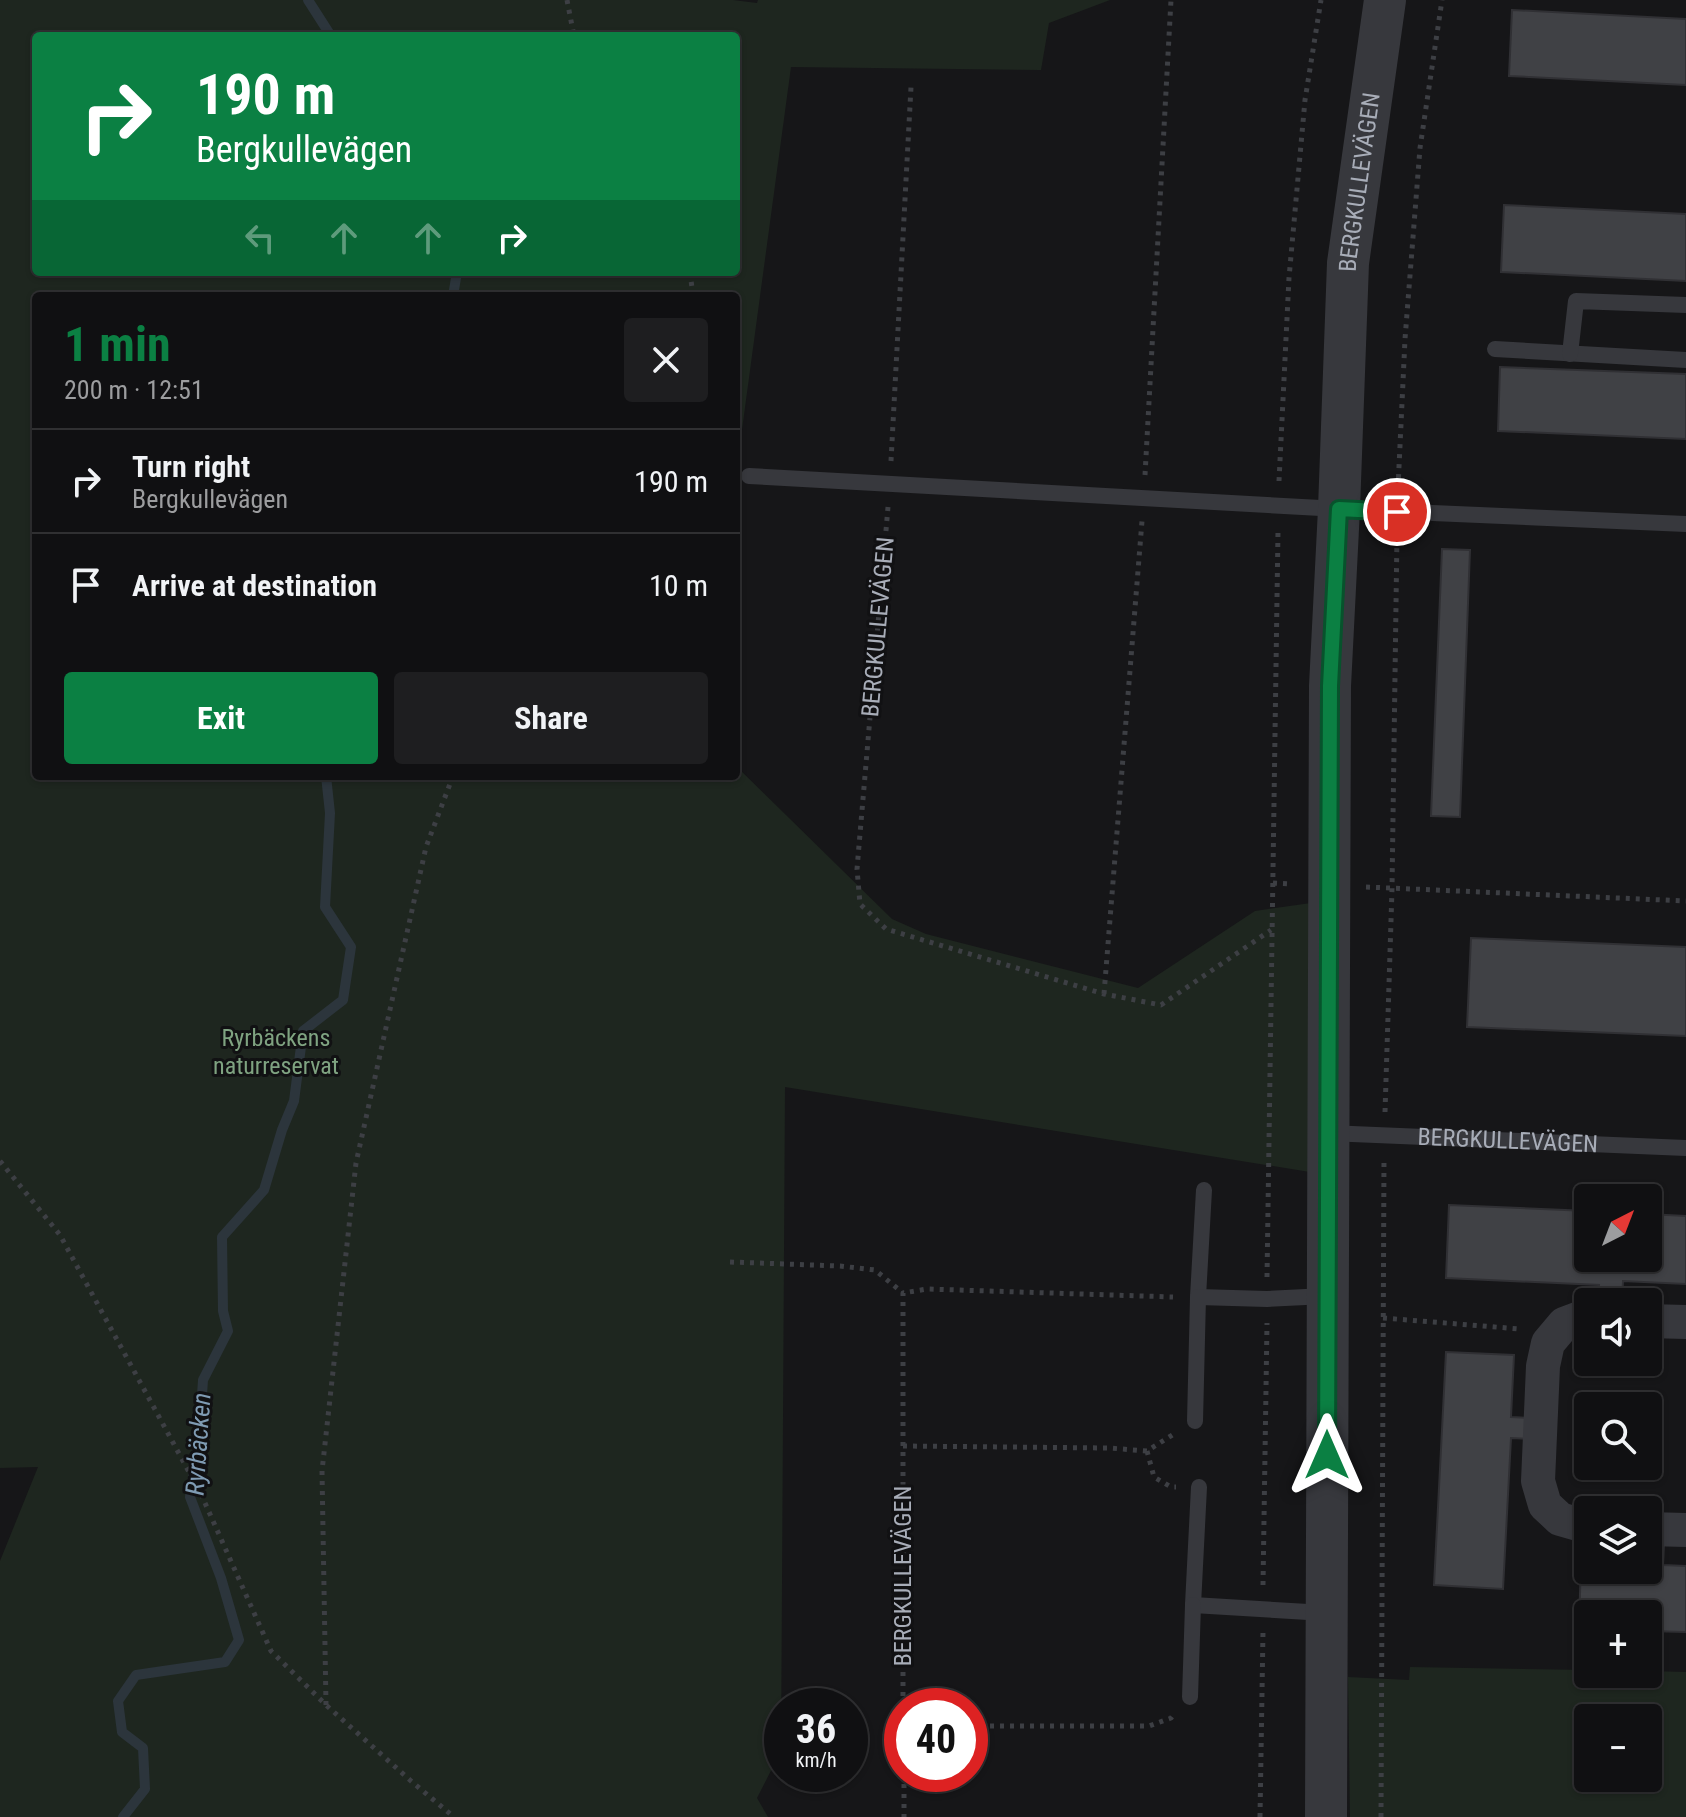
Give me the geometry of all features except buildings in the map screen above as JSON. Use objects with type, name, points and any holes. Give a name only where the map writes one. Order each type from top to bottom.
[{"type":"street","name":"BERGKULLEVÄGEN","points":[[1326,1817],[1330,686],[1348,263],[1385,0]]},
{"type":"street","points":[[1574,1320],[1564,1324],[1548,1343],[1543,1366],[1538,1481],[1545,1505],[1560,1519],[1574,1524]]},
{"type":"street","points":[[1662,1321],[1686,1322]]},
{"type":"street","points":[[1662,1529],[1686,1530]]},
{"type":"lane","points":[[1570,354],[1576,301],[1686,305]]},
{"type":"lane","points":[[1495,349],[1686,360]]},
{"type":"lane","points":[[749,476],[1278,506],[1686,524]]},
{"type":"lane","name":"BERGKULLEVÄGEN","points":[[1328,1133],[1686,1148]]},
{"type":"lane","points":[[1195,1421],[1204,1190]]},
{"type":"lane","points":[[1198,1297],[1267,1299],[1328,1296]]},
{"type":"lane","points":[[1190,1697],[1199,1487]]},
{"type":"lane","points":[[1193,1605],[1327,1613]]},
{"type":"path","points":[[567,0],[574,32]]},
{"type":"path","points":[[1104,994],[1144,498],[1171,0]]},
{"type":"path","points":[[1260,1817],[1278,506],[1289,278],[1305,100],[1321,0]]},
{"type":"path","points":[[1381,1817],[1384,1135],[1392,889],[1397,512],[1405,339],[1420,148],[1442,0]]},
{"type":"path","name":"BERGKULLEVÄGEN","points":[[911,87],[890,484],[857,869],[860,904],[886,929],[1104,994],[1161,1005],[1272,930]]},
{"type":"path","points":[[326,1705],[322,1471],[356,1163],[426,847],[451,780]]},
{"type":"path","points":[[1273,883],[1686,901]]},
{"type":"path","points":[[0,1161],[60,1235],[201,1494],[271,1651],[326,1705],[454,1817]]},
{"type":"path","points":[[730,1262],[875,1270],[903,1293],[927,1289],[1198,1297]]},
{"type":"path","name":"BERGKULLEVÄGEN","points":[[903,1293],[903,1688]]},
{"type":"path","points":[[1383,1318],[1557,1332]]},
{"type":"path","points":[[903,1446],[1147,1451],[1195,1421]]},
{"type":"path","points":[[1147,1451],[1154,1477],[1171,1487],[1199,1487]]},
{"type":"path","points":[[988,1726],[1149,1726],[1171,1718],[1190,1697]]},
{"type":"path","points":[[904,1792],[904,1817]]},
{"type":"green space","name":"Ryrbäckens naturreservat","points":[[0,0],[733,0],[757,3],[758,0],[1110,0],[1049,23],[1041,70],[791,67],[740,444],[740,292],[32,292],[32,780],[740,780],[740,770],[892,919],[926,934],[1138,988],[1255,911],[1311,903],[1322,1174],[785,1087],[781,1688],[764,1688],[764,1784],[757,1798],[768,1817],[0,1817],[0,1561],[38,1467],[0,1468]]},
{"type":"green space","points":[[1410,1667],[1574,1670],[1574,1688],[1662,1688],[1662,1671],[1686,1672],[1686,1817],[1350,1817],[1348,1677],[1409,1680]]},
{"type":"waterway","name":"Ryrbäcken","points":[[308,0],[328,32]]},
{"type":"waterway","name":"Ryrbäcken","points":[[454,292],[456,276]]},
{"type":"waterway","name":"Ryrbäcken","points":[[123,1817],[145,1789],[143,1748],[122,1732],[118,1701],[136,1675],[225,1662],[239,1640],[221,1578],[190,1497],[199,1440],[203,1380],[228,1331],[223,1311],[222,1237],[264,1190],[294,1101],[303,1031],[343,1000],[351,947],[325,907],[330,813],[326,780]]},
{"type":"route","points":[[1327,1455],[1330,686],[1339,509],[1397,512]]}]
